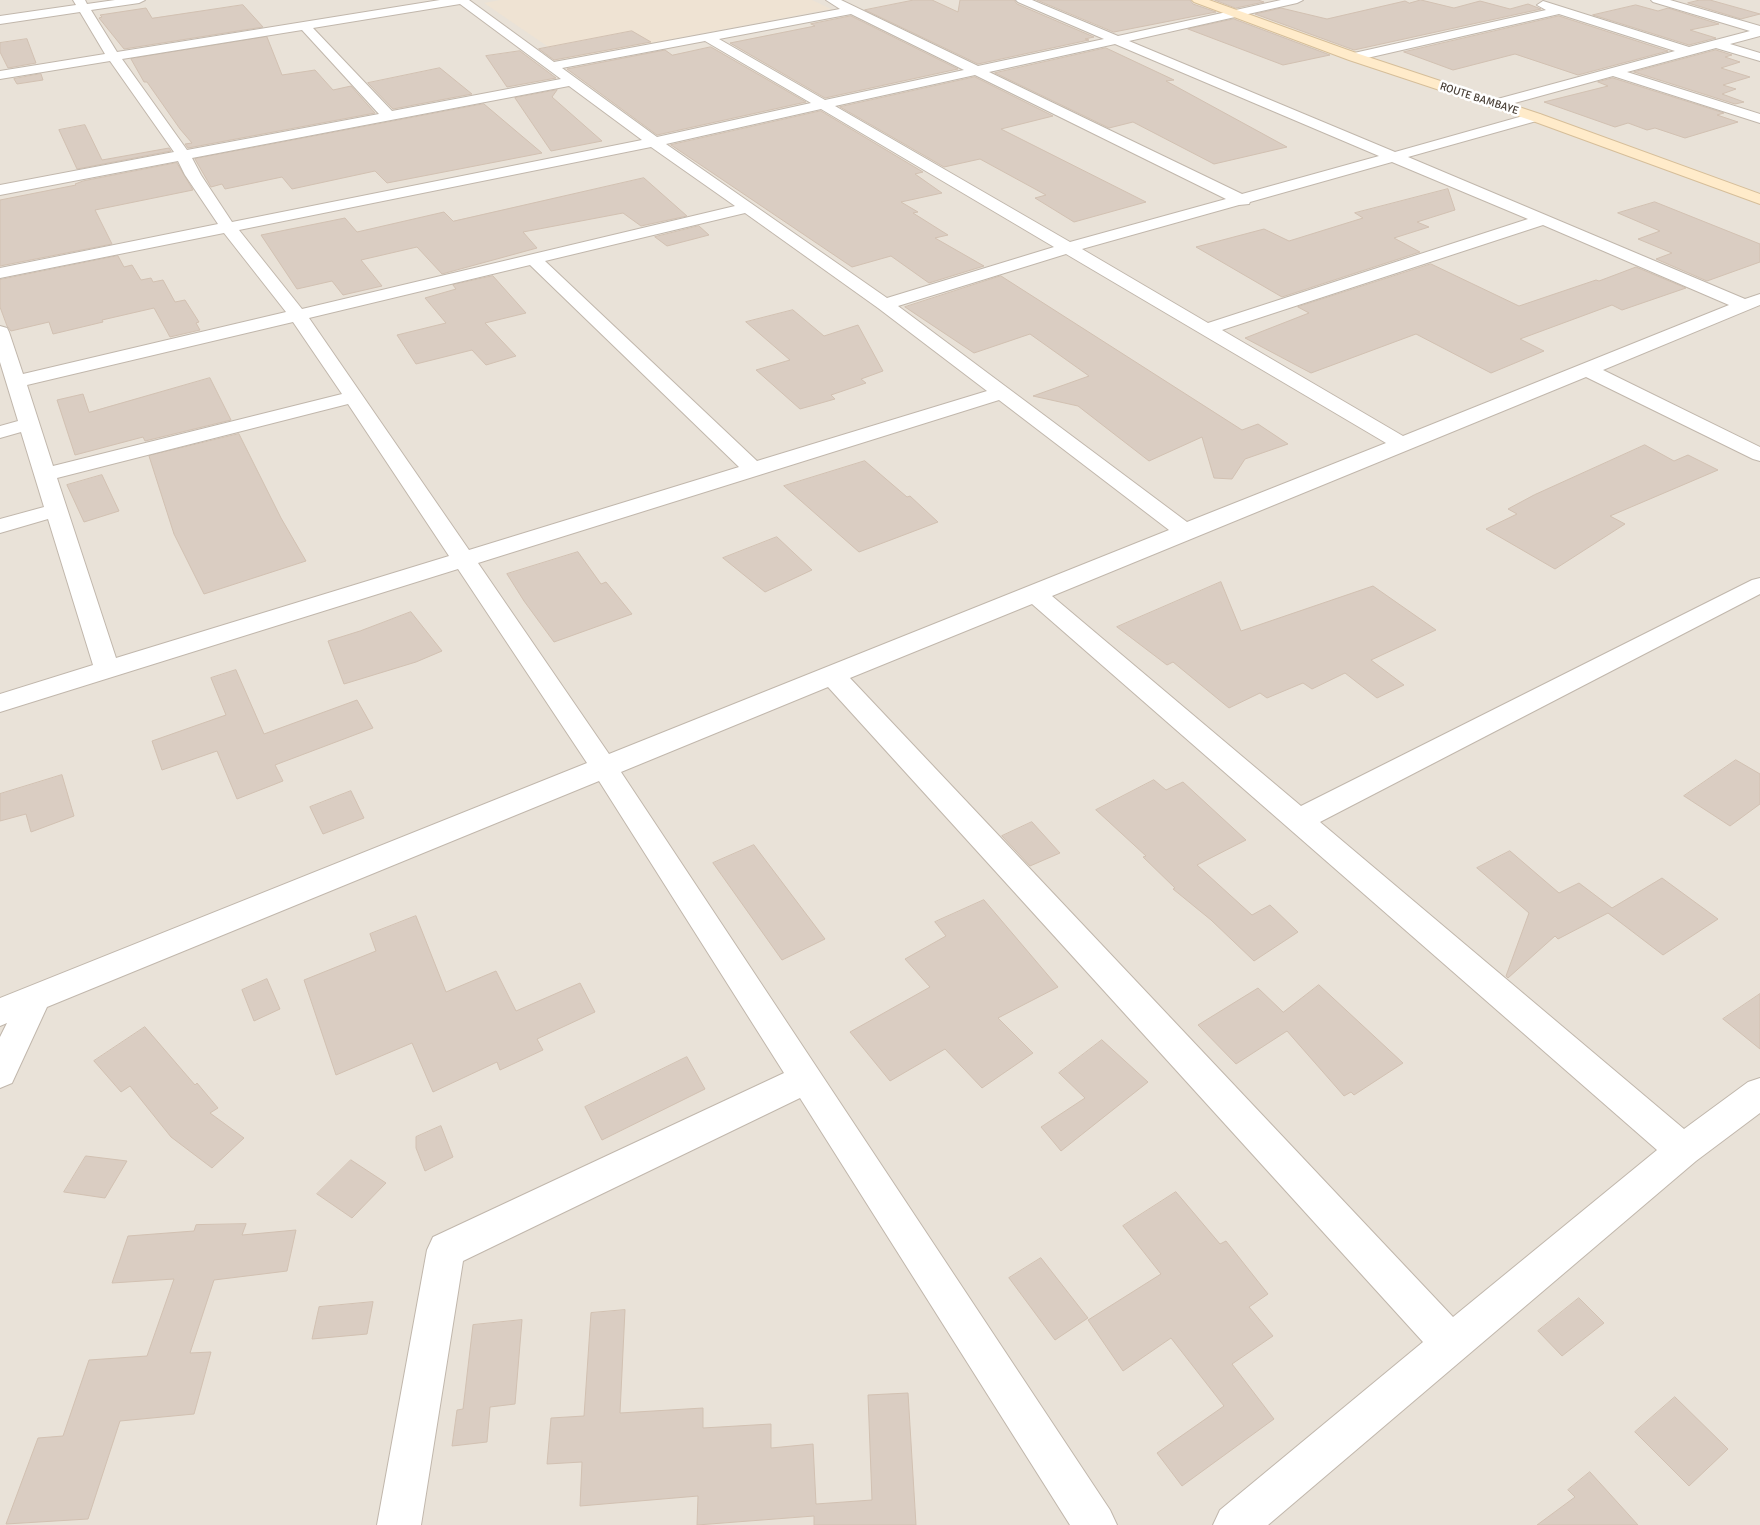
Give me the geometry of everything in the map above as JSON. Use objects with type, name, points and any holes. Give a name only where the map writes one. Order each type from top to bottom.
[{"type":"street","points":[[0,20],[82,4],[139,0]]},
{"type":"street","points":[[0,75],[461,0],[654,142],[884,304],[1186,532]]},
{"type":"street","points":[[1022,0],[1543,220],[1753,302]]},
{"type":"street","name":"ROUTE BAMBAYE","points":[[1198,0],[1354,58],[1535,117],[1760,199]]},
{"type":"street","points":[[0,273],[654,142],[1297,0]]},
{"type":"street","points":[[1528,0],[1688,51]]},
{"type":"street","points":[[834,1],[852,5],[978,70],[1243,201]]},
{"type":"street","points":[[1664,1],[1760,31]]},
{"type":"street","points":[[82,4],[113,56],[183,155],[193,175],[228,227],[298,315],[604,767],[1095,1525]]},
{"type":"street","points":[[552,66],[707,37],[852,5]]},
{"type":"street","points":[[1354,58],[1561,10]]},
{"type":"street","points":[[304,26],[389,116]]},
{"type":"street","points":[[1495,104],[1760,31]]},
{"type":"street","points":[[707,37],[1403,444]]},
{"type":"street","points":[[1716,44],[1760,57]]},
{"type":"street","points":[[1614,72],[1760,120]]},
{"type":"street","points":[[0,190],[573,81]]},
{"type":"street","points":[[884,304],[1068,248],[1243,201],[1535,117]]},
{"type":"street","points":[[16,382],[748,208]]},
{"type":"street","points":[[1207,329],[1543,220]]},
{"type":"street","points":[[533,259],[753,469]]},
{"type":"street","points":[[0,1012],[1753,302]]},
{"type":"street","points":[[2,346],[16,382],[107,670]]},
{"type":"street","points":[[1586,369],[1760,455]]},
{"type":"street","points":[[0,703],[463,558],[1001,393]]},
{"type":"street","points":[[45,475],[354,397]]},
{"type":"street","points":[[0,432],[29,424]]},
{"type":"street","points":[[0,526],[56,510]]},
{"type":"street","points":[[1299,820],[1760,585]]},
{"type":"street","points":[[1034,593],[1683,1150]]},
{"type":"street","points":[[832,675],[1451,1344]]},
{"type":"street","points":[[0,1073],[35,998]]},
{"type":"street","points":[[399,1525],[446,1250],[806,1079]]},
{"type":"street","points":[[1235,1525],[1683,1150],[1760,1093]]},
{"type":"shaded area","points":[[0,0],[1760,0],[1760,1525],[0,1525]]},
{"type":"shaded area","points":[[500,0],[812,0],[831,9],[566,59],[484,3]]},
{"type":"building","points":[[914,0],[932,0],[958,12],[960,0],[1014,0],[1017,4],[1094,37],[1085,39],[1089,40],[978,64],[865,10]]},
{"type":"building","points":[[1037,0],[1190,0],[1193,4],[1216,12],[1114,32]]},
{"type":"building","points":[[1215,0],[1258,0],[1264,2],[1236,8]]},
{"type":"building","points":[[1421,0],[1454,8],[1480,1],[1510,9],[1528,4],[1541,9],[1354,50],[1255,14],[1281,8],[1327,19],[1405,1],[1409,3]]},
{"type":"building","points":[[1710,0],[1760,14],[1741,19],[1688,3]]},
{"type":"building","points":[[243,5],[263,27],[124,49],[99,18],[102,17],[100,15],[146,8],[152,18]]},
{"type":"building","points":[[1636,5],[1658,11],[1668,8],[1719,24],[1690,30],[1716,38],[1689,45],[1593,15]]},
{"type":"building","points":[[851,16],[958,69],[825,98],[730,43],[815,26],[811,24]]},
{"type":"building","points":[[1559,16],[1668,51],[1578,75],[1515,54],[1453,70],[1404,52]]},
{"type":"building","points":[[1234,19],[1330,55],[1283,65],[1188,29]]},
{"type":"building","points":[[632,31],[651,42],[554,60],[539,49]]},
{"type":"building","points":[[267,37],[282,75],[315,70],[333,90],[351,86],[375,113],[188,148],[185,144],[192,143],[147,82],[144,82],[131,59]]},
{"type":"building","points":[[27,39],[36,63],[8,68],[0,52],[0,43]]},
{"type":"building","points":[[711,47],[806,102],[657,135],[567,69],[665,50],[672,55]]},
{"type":"building","points":[[1106,48],[1174,80],[1166,81],[1287,147],[1214,164],[1133,122],[1109,128],[995,73]]},
{"type":"building","points":[[1716,50],[1732,55],[1725,57],[1740,62],[1721,68],[1750,77],[1723,85],[1736,89],[1722,94],[1744,102],[1735,104],[1634,72]]},
{"type":"building","points":[[520,51],[556,78],[507,87],[486,56]]},
{"type":"building","points":[[440,68],[472,94],[393,109],[368,83]]},
{"type":"building","points":[[41,74],[43,80],[17,84],[14,79]]},
{"type":"building","points":[[975,77],[1053,116],[1001,129],[1146,202],[1074,222],[1035,198],[1046,195],[980,159],[944,167],[840,107]]},
{"type":"building","points":[[1613,78],[1724,113],[1717,115],[1738,122],[1685,138],[1655,128],[1647,130],[1628,123],[1615,127],[1544,102],[1608,86],[1598,82]]},
{"type":"building","points":[[557,90],[552,97],[602,141],[551,151],[515,98]]},
{"type":"building","points":[[484,104],[542,153],[387,183],[375,171],[292,189],[282,177],[225,189],[222,184],[211,187],[195,159]]},
{"type":"building","points":[[821,111],[923,172],[915,174],[942,193],[901,202],[918,212],[913,213],[948,235],[935,238],[984,266],[929,283],[891,256],[852,267],[671,145]]},
{"type":"building","points":[[85,125],[102,160],[169,148],[171,151],[77,169],[59,130]]},
{"type":"building","points":[[177,163],[193,190],[95,210],[112,244],[0,266],[0,200],[76,185],[83,181]]},
{"type":"building","points":[[644,178],[687,216],[641,226],[623,213],[523,232],[537,248],[442,274],[417,247],[361,260],[382,286],[343,295],[332,281],[297,289],[261,235],[345,218],[357,232],[444,212],[453,221]]},
{"type":"building","points":[[1448,189],[1455,210],[1417,222],[1429,227],[1394,238],[1420,252],[1282,297],[1196,247],[1264,229],[1289,241],[1363,218],[1355,213]]},
{"type":"building","points":[[1655,202],[1760,244],[1760,262],[1707,281],[1656,259],[1672,253],[1638,239],[1660,231],[1618,213]]},
{"type":"building","points":[[699,226],[709,235],[667,246],[655,237]]},
{"type":"building","points":[[118,256],[124,267],[132,265],[141,280],[151,278],[153,282],[163,280],[175,302],[185,300],[199,322],[196,323],[200,330],[170,337],[154,308],[53,334],[49,322],[11,331],[7,326],[0,307],[0,280]]},
{"type":"building","points":[[1431,264],[1519,306],[1596,280],[1599,281],[1636,267],[1686,288],[1622,310],[1612,305],[1520,339],[1544,351],[1491,373],[1416,334],[1311,373],[1245,338],[1309,313],[1298,307]]},
{"type":"building","points":[[493,276],[526,313],[485,323],[516,356],[486,365],[472,350],[416,364],[397,335],[446,323],[425,298],[456,289],[453,285]]},
{"type":"building","points":[[1001,276],[1242,430],[1258,424],[1288,444],[1245,459],[1232,479],[1214,478],[1202,437],[1149,461],[1078,406],[1033,396],[1089,376],[1030,334],[974,353],[905,307]]},
{"type":"building","points":[[793,310],[824,336],[858,325],[883,371],[861,379],[866,383],[831,395],[835,399],[800,409],[756,370],[790,360],[746,322]]},
{"type":"building","points":[[210,378],[231,420],[145,441],[143,437],[75,455],[57,400],[83,394],[89,412]]},
{"type":"building","points":[[239,434],[281,518],[306,561],[204,594],[174,534],[149,456]]},
{"type":"building","points":[[1645,445],[1674,461],[1688,455],[1718,470],[1610,516],[1625,524],[1555,569],[1486,529],[1517,514],[1508,509],[1534,495]]},
{"type":"building","points":[[865,461],[907,497],[910,496],[938,522],[859,552],[784,486]]},
{"type":"building","points":[[102,475],[119,511],[84,522],[67,485]]},
{"type":"building","points":[[777,537],[812,570],[765,592],[723,558]]},
{"type":"building","points":[[578,552],[601,584],[606,582],[632,614],[554,642],[507,574]]},
{"type":"building","points":[[1221,582],[1241,631],[1373,586],[1436,630],[1371,660],[1404,685],[1377,698],[1345,673],[1312,689],[1303,683],[1267,698],[1260,693],[1229,708],[1173,662],[1167,665],[1117,627]]},
{"type":"building","points":[[411,612],[442,651],[416,662],[344,684],[328,641]]},
{"type":"building","points":[[236,670],[264,734],[357,700],[373,728],[275,765],[283,781],[237,799],[217,751],[162,770],[152,741],[226,715],[211,678]]},
{"type":"building","points":[[1736,760],[1760,774],[1760,804],[1730,826],[1684,796]]},
{"type":"building","points":[[62,775],[74,816],[31,832],[26,814],[0,821],[0,794]]},
{"type":"building","points":[[1154,780],[1166,790],[1183,782],[1246,840],[1197,865],[1252,915],[1270,905],[1298,932],[1254,961],[1211,920],[1173,889],[1175,888],[1143,857],[1146,856],[1096,810]]},
{"type":"building","points":[[351,791],[364,818],[323,834],[310,807]]},
{"type":"building","points":[[1032,822],[1060,853],[1030,866],[1002,836]]},
{"type":"building","points":[[754,845],[825,939],[782,960],[713,863]]},
{"type":"building","points":[[1510,851],[1559,893],[1579,883],[1612,908],[1662,878],[1718,919],[1663,955],[1608,913],[1558,939],[1555,936],[1508,978],[1506,976],[1529,913],[1477,868]]},
{"type":"building","points":[[984,900],[1058,987],[998,1018],[1033,1053],[982,1088],[945,1049],[890,1081],[850,1032],[930,987],[905,959],[946,936],[935,922]]},
{"type":"building","points":[[416,916],[446,992],[496,971],[516,1011],[580,983],[595,1012],[537,1039],[543,1050],[500,1070],[497,1062],[433,1092],[412,1043],[336,1075],[304,980],[376,951],[370,934]]},
{"type":"building","points":[[267,979],[280,1009],[254,1021],[242,990]]},
{"type":"building","points":[[1319,985],[1403,1063],[1354,1095],[1351,1092],[1344,1096],[1287,1031],[1236,1064],[1198,1025],[1258,988],[1283,1012]]},
{"type":"building","points":[[1760,994],[1760,1049],[1723,1019]]},
{"type":"building","points":[[145,1027],[195,1085],[197,1083],[218,1108],[210,1113],[244,1138],[212,1168],[171,1137],[130,1086],[121,1092],[94,1061]]},
{"type":"building","points":[[1102,1040],[1148,1082],[1061,1151],[1041,1127],[1085,1098],[1059,1073]]},
{"type":"building","points":[[687,1057],[705,1089],[602,1140],[585,1107]]},
{"type":"building","points":[[441,1126],[453,1157],[425,1171],[416,1148],[416,1137]]},
{"type":"building","points":[[86,1156],[127,1161],[105,1198],[64,1192]]},
{"type":"building","points":[[351,1160],[386,1183],[352,1218],[317,1194]]},
{"type":"building","points":[[1176,1192],[1220,1244],[1226,1241],[1268,1294],[1249,1307],[1273,1336],[1232,1364],[1274,1419],[1182,1486],[1157,1453],[1224,1406],[1171,1338],[1123,1371],[1088,1320],[1161,1274],[1123,1226]]},
{"type":"building","points":[[246,1224],[242,1235],[296,1230],[287,1271],[214,1280],[190,1353],[211,1352],[194,1414],[120,1421],[88,1519],[6,1524],[38,1438],[63,1436],[89,1360],[147,1356],[174,1279],[112,1283],[128,1236],[194,1231],[196,1225]]},
{"type":"building","points":[[1041,1258],[1088,1318],[1055,1340],[1009,1278]]},
{"type":"building","points":[[1579,1298],[1604,1323],[1562,1356],[1538,1331]]},
{"type":"building","points":[[373,1302],[367,1334],[312,1339],[319,1307]]},
{"type":"building","points":[[625,1310],[620,1413],[703,1408],[703,1428],[771,1424],[771,1448],[813,1444],[816,1504],[872,1500],[868,1395],[908,1393],[916,1525],[814,1525],[814,1516],[697,1525],[698,1496],[580,1506],[582,1462],[547,1464],[551,1418],[584,1416],[591,1313]]},
{"type":"building","points":[[522,1320],[515,1404],[490,1407],[487,1442],[452,1446],[457,1410],[463,1409],[473,1325]]},
{"type":"building","points":[[1675,1397],[1728,1449],[1689,1486],[1635,1432]]},
{"type":"building","points":[[1590,1472],[1638,1525],[1537,1525],[1575,1497],[1568,1490]]}]
